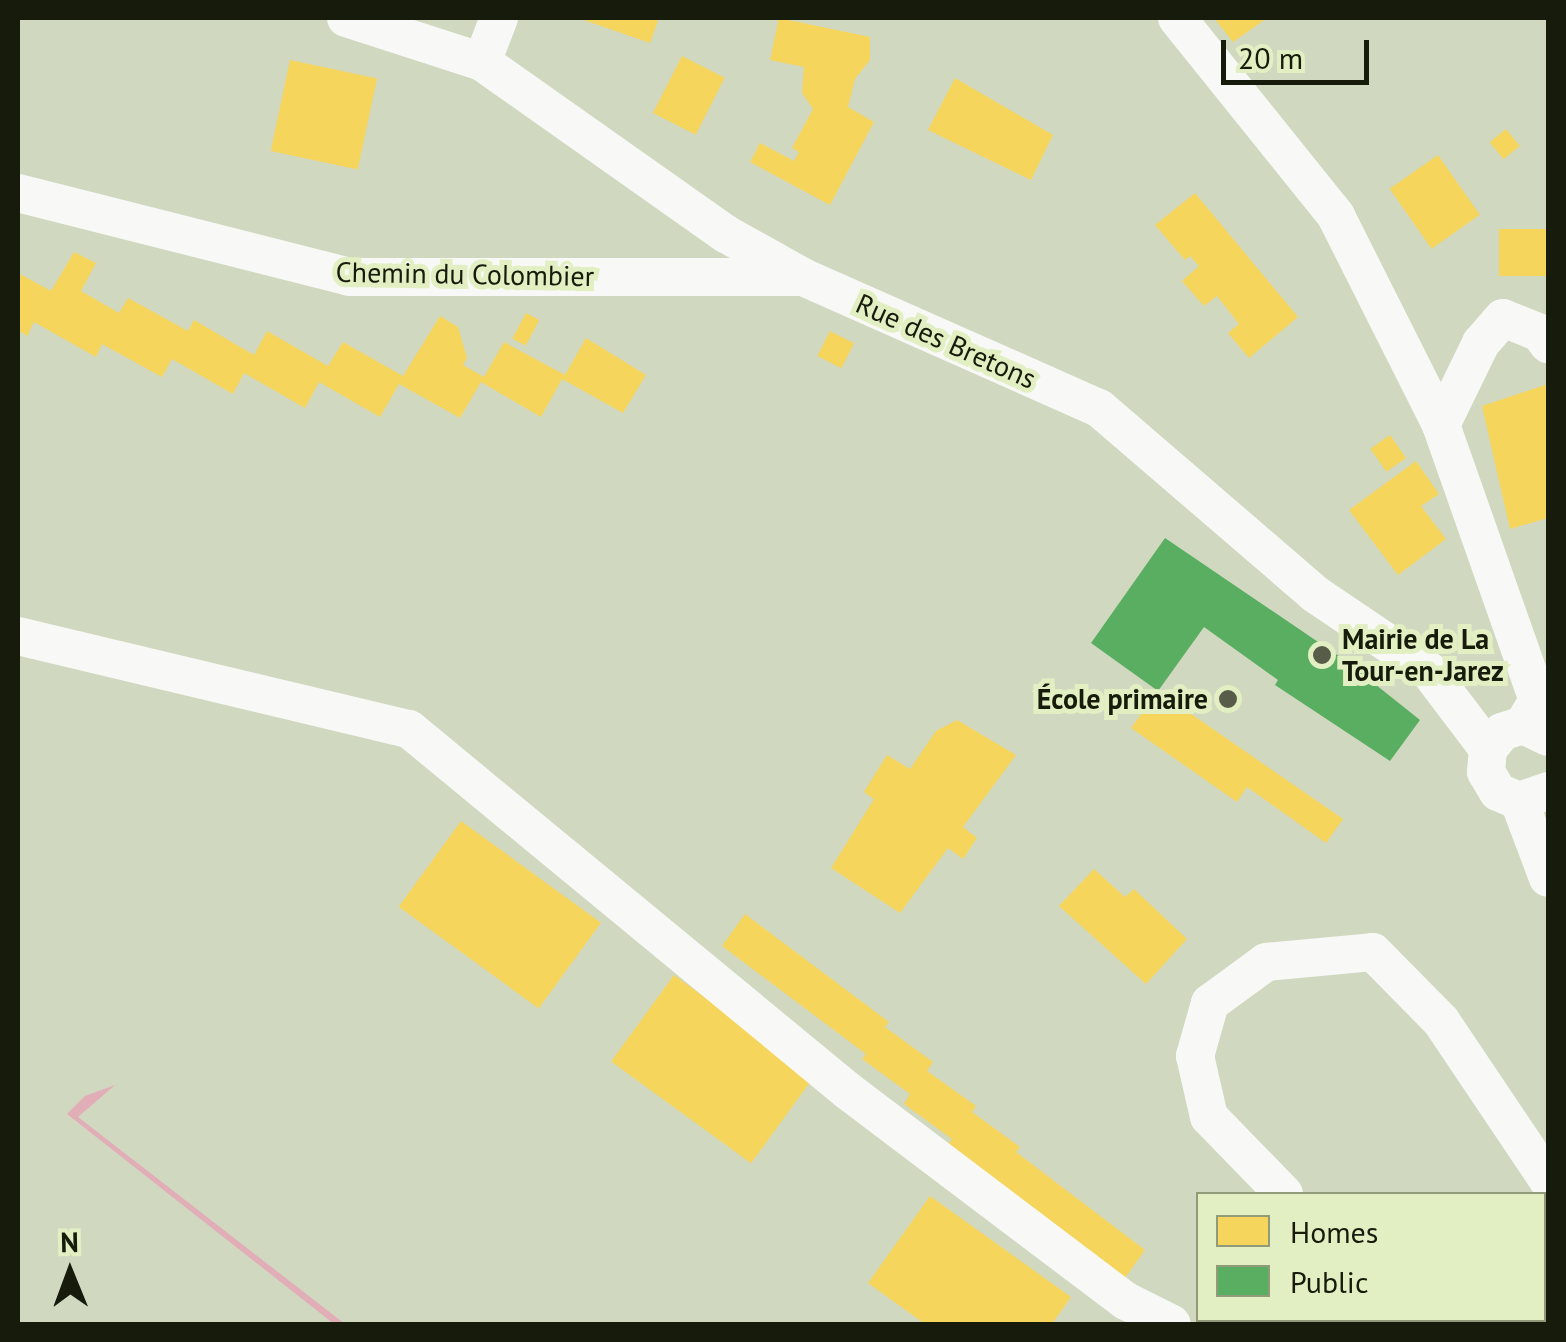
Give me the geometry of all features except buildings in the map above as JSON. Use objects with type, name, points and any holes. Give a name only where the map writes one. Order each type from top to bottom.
[{"type":"street","name":"Rue des Bretons","points":[[346,18],[482,62],[726,234],[803,277],[1099,408],[1315,594],[1428,671],[1488,749],[1492,782],[1534,796],[1548,878]]},
{"type":"street","points":[[482,62],[499,18]]},
{"type":"street","points":[[1176,18],[1336,216],[1441,425],[1538,700],[1536,731],[1502,732],[1488,749]]},
{"type":"street","name":"Chemin du Colombier","points":[[18,193],[348,277],[803,277]]},
{"type":"street","points":[[1441,425],[1481,343],[1504,318],[1540,333],[1548,344]]},
{"type":"street","points":[[18,636],[409,729],[848,1092],[1126,1301],[1172,1324]]},
{"type":"street","points":[[1282,1192],[1210,1117],[1195,1056],[1210,1004],[1266,962],[1373,952],[1441,1022],[1548,1180]]},
{"type":"shaded area","points":[[115,1085],[78,1117],[345,1324],[334,1324],[67,1114],[85,1096]]},
{"type":"place","name":"Mairie de La Tour-en-Jarez","points":[[1322,655]]},
{"type":"place","name":"École primaire","points":[[1228,699]]}]
